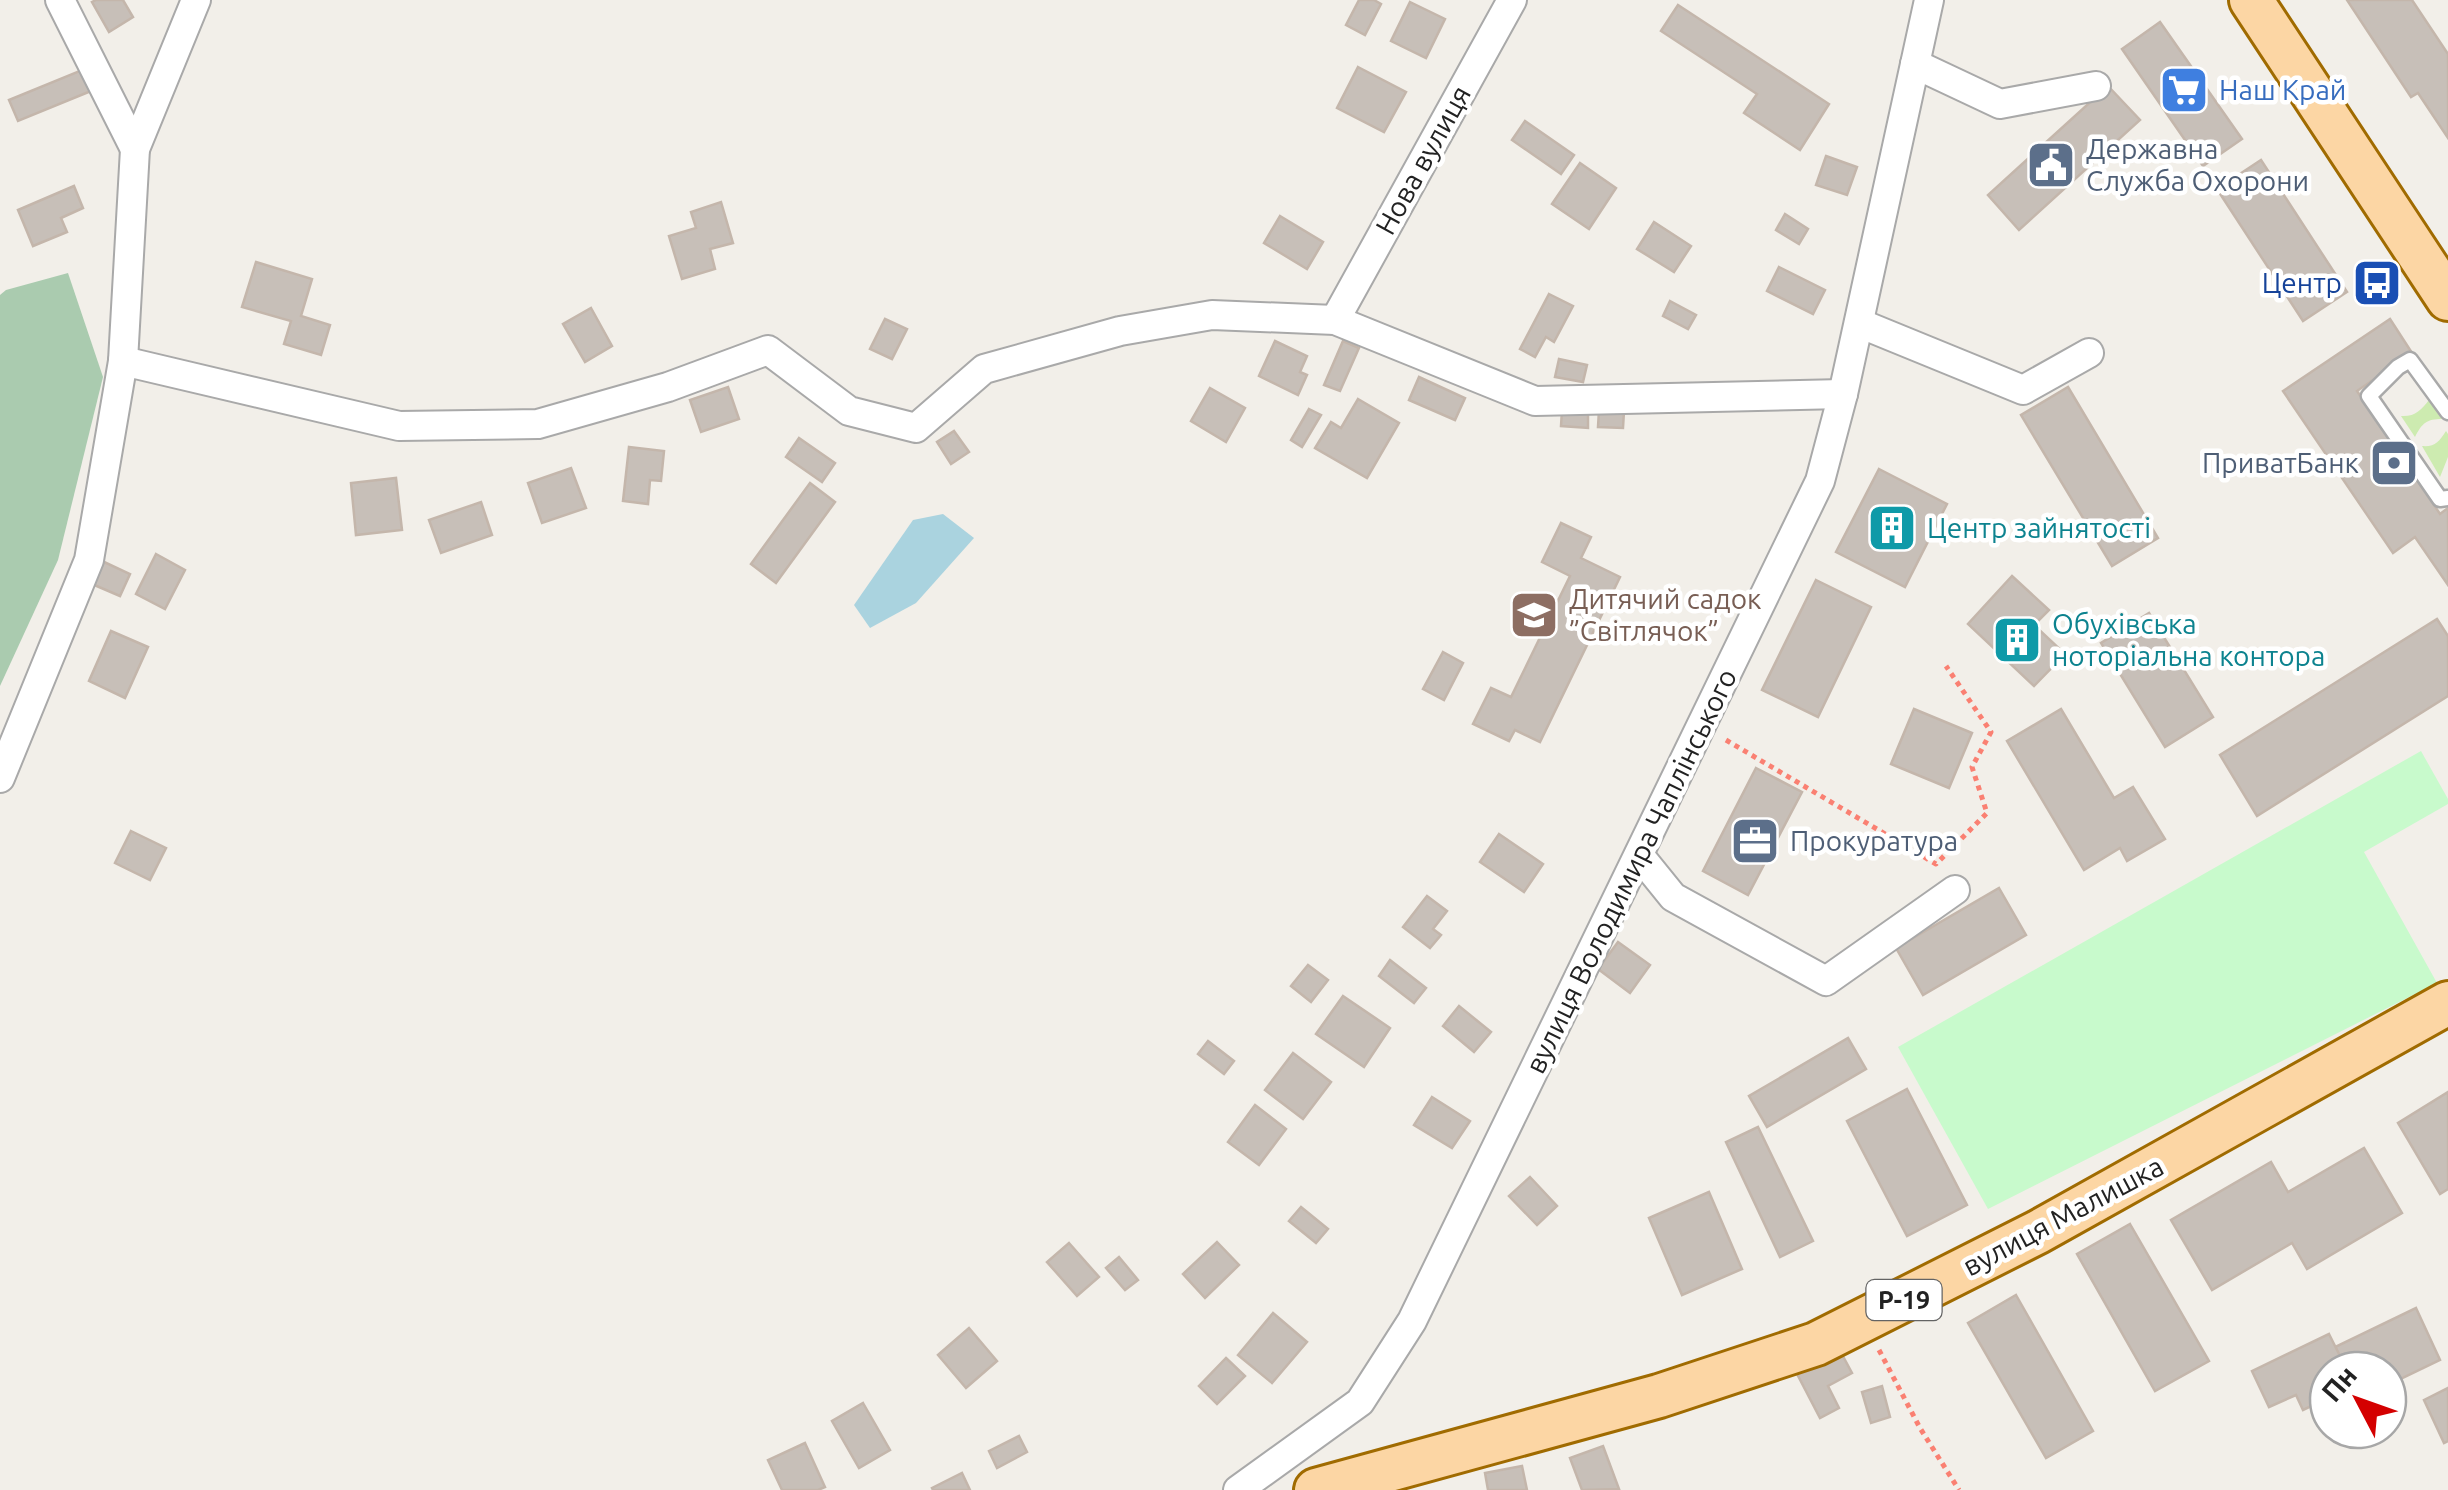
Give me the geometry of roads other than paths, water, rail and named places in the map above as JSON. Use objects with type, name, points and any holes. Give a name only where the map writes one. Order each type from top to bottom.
[{"type":"main road","points":[[2251,0],[2448,299]]},
{"type":"main road","name":"вулиця Малишка","points":[[1316,1490],[1658,1396],[1816,1344],[2038,1232],[2448,1002]]},
{"type":"street","points":[[60,0],[135,149]]},
{"type":"street","points":[[0,778],[88,560],[123,361],[135,149],[196,0]]},
{"type":"street","name":"Нова вулиця","points":[[1334,320],[1512,0]]},
{"type":"street","name":"вулиця Володимира Чаплінського","points":[[1238,1490],[1360,1402],[1412,1321],[1820,481],[1843,394],[1929,0]]},
{"type":"street","points":[[1915,64],[2000,104],[2096,86]]},
{"type":"street","points":[[123,361],[399,426],[538,424],[668,387],[768,350],[849,411],[916,428],[984,368],[1120,332],[1212,315],[1334,320],[1535,401],[1843,394]]},
{"type":"street","points":[[1858,323],[2024,390],[2090,353]]},
{"type":"street","points":[[1638,855],[1672,897],[1826,981],[1955,890]]},
{"type":"lane","points":[[2448,412],[2410,360],[2369,396],[2440,500],[2448,498]]},
{"type":"water","points":[[943,514],[974,538],[916,603],[870,628],[854,605],[913,520]]},
{"type":"place","name":"Наш Край","points":[[2184,90]]},
{"type":"place","name":"Державна Служба Охорони","points":[[2051,165]]},
{"type":"place","name":"Центр","points":[[2377,283]]},
{"type":"place","name":"ПриватБанк","points":[[2394,463]]},
{"type":"place","name":"Центр зайнятості","points":[[1892,528]]},
{"type":"place","name":"Дитячий садок ”Світлячок”","points":[[1534,615]]},
{"type":"place","name":"Обухівська ноторіальна контора","points":[[2017,640]]},
{"type":"place","name":"Прокуратура","points":[[1755,841]]}]
